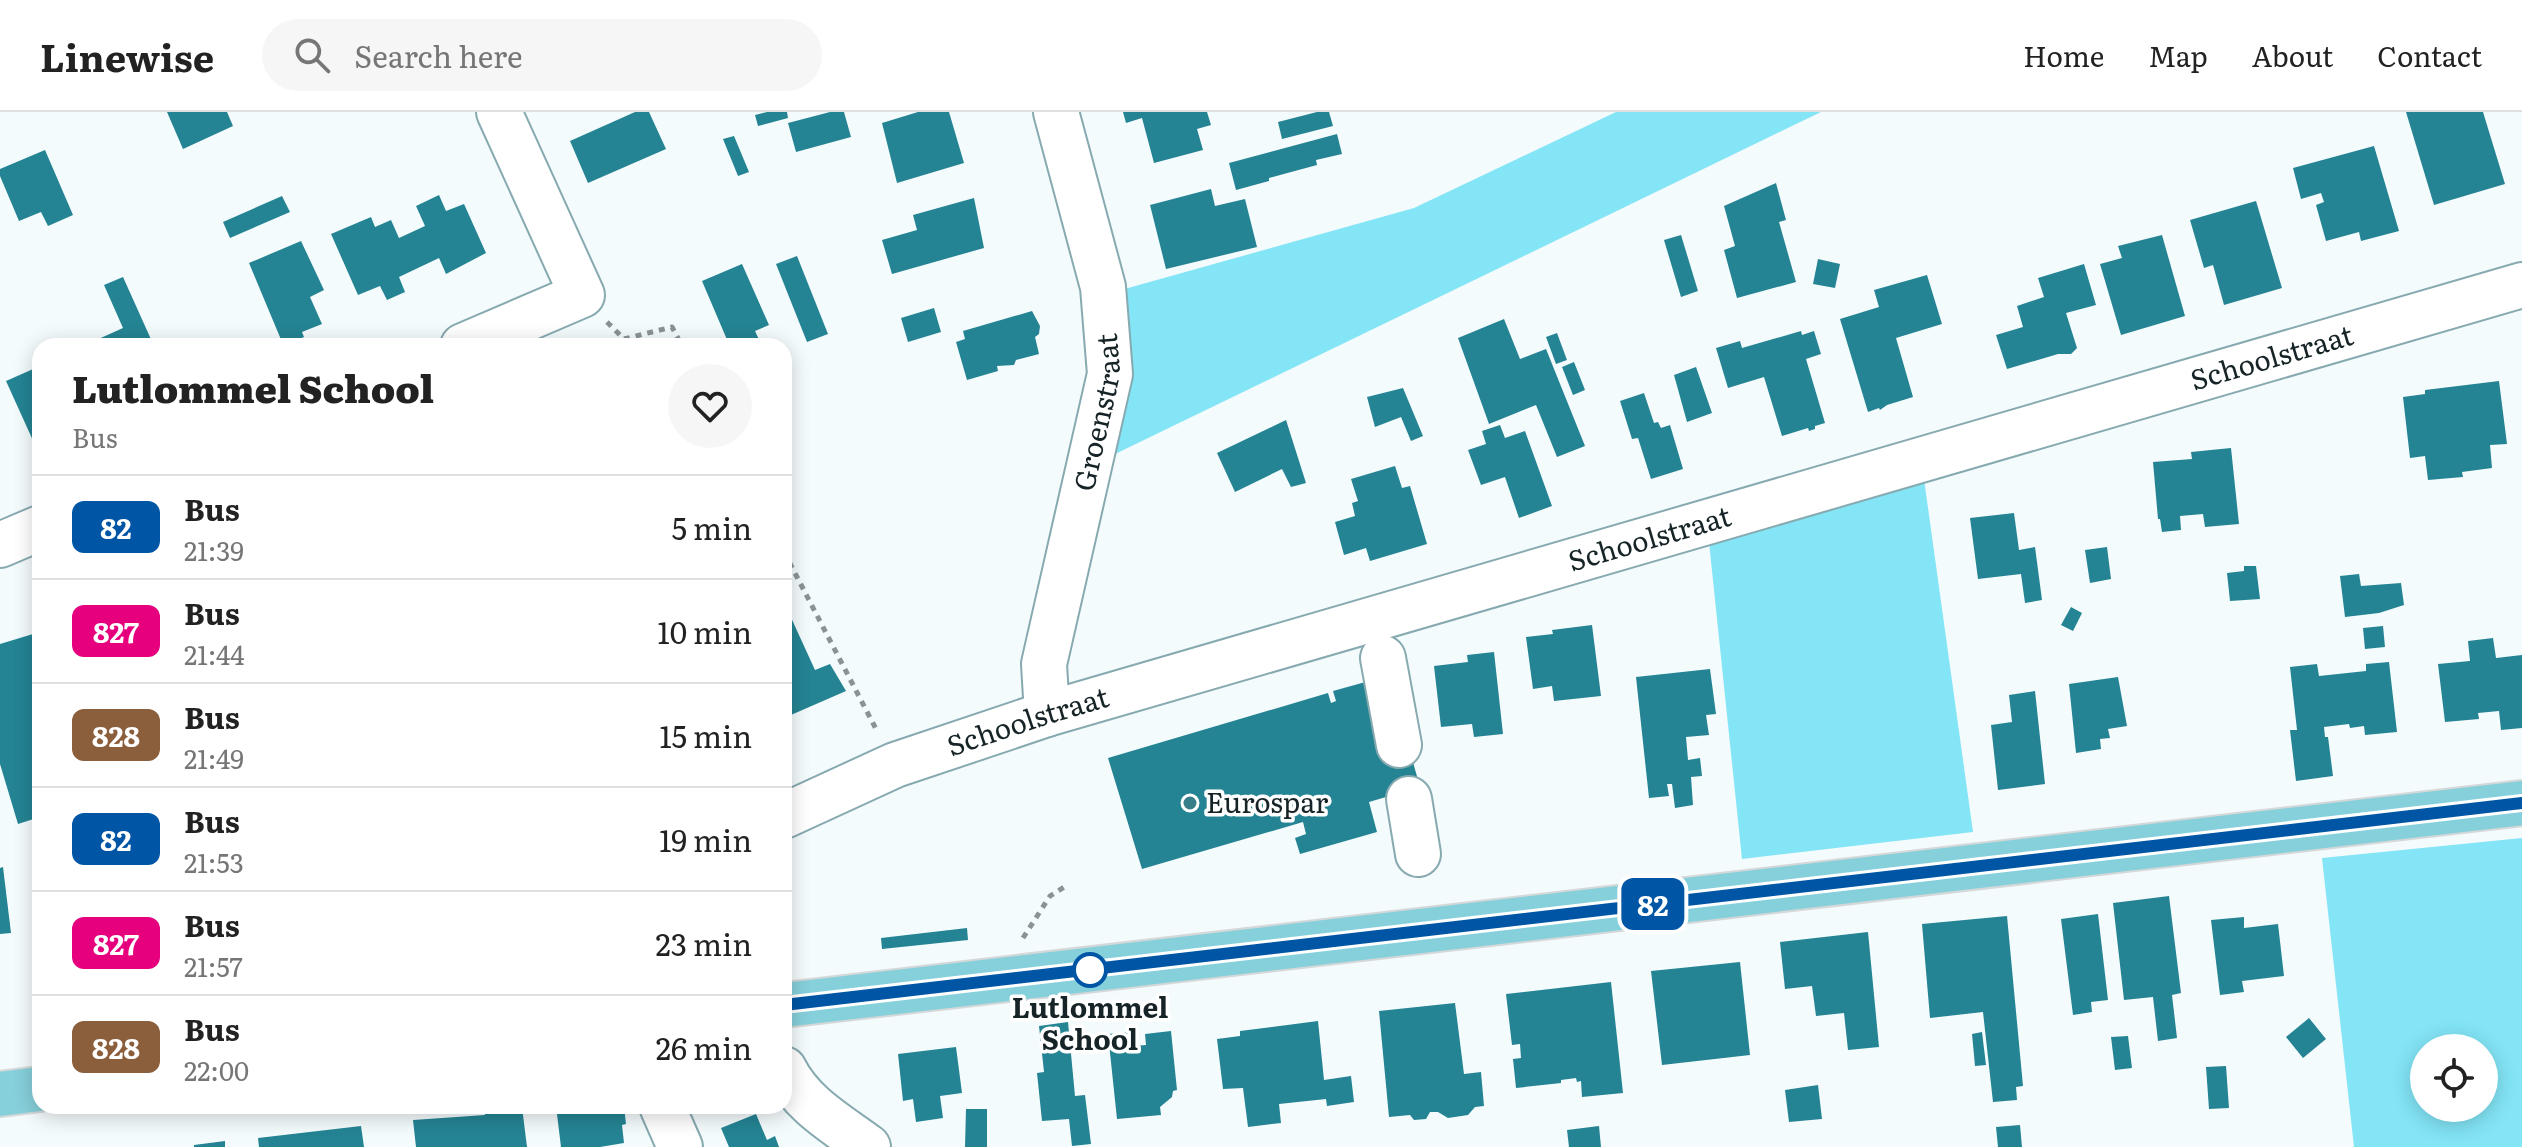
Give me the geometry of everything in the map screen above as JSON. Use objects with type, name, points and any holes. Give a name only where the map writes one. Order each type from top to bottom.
[{"type":"main road","points":[[792,1004],[2522,803]]},
{"type":"main road","points":[[0,1094],[32,1090]]},
{"type":"street","points":[[482,338],[582,295],[499,112]]},
{"type":"street","name":"Groenstraat","points":[[1047,714],[1044,664],[1110,374],[1103,287],[1056,112]]},
{"type":"street","name":"Schoolstraat","points":[[792,812],[895,765],[1047,714],[2522,285]]},
{"type":"street","points":[[0,545],[32,531]]},
{"type":"street","points":[[1383,658],[1399,745]]},
{"type":"street","points":[[1409,799],[1418,854]]},
{"type":"street","points":[[792,1085],[810,1104],[868,1147]]},
{"type":"street","points":[[666,1114],[680,1147]]},
{"type":"path","points":[[582,295],[623,338]]},
{"type":"path","points":[[628,338],[672,327],[678,338]]},
{"type":"path","points":[[792,567],[895,765]]},
{"type":"path","points":[[1022,977],[1019,943],[1050,896],[1066,886]]},
{"type":"shaded area","points":[[1616,112],[1821,112],[1111,456],[1128,397],[1121,290],[1414,208]]},
{"type":"shaded area","points":[[1924,479],[1973,832],[1742,859],[1709,542]]},
{"type":"shaded area","points":[[2522,838],[2522,1147],[2354,1147],[2322,858]]},
{"type":"building","points":[[167,112],[227,112],[233,126],[183,149]]},
{"type":"building","points":[[635,112],[649,112],[666,149],[588,183],[570,141]]},
{"type":"building","points":[[787,112],[788,118],[758,126],[755,115]]},
{"type":"building","points":[[830,112],[844,112],[851,137],[796,152],[788,123]]},
{"type":"building","points":[[918,112],[949,112],[964,163],[897,183],[882,123]]},
{"type":"building","points":[[1123,112],[1207,112],[1211,125],[1197,129],[1203,150],[1154,163],[1142,118],[1126,123]]},
{"type":"building","points":[[1329,112],[1333,126],[1282,139],[1278,122]]},
{"type":"building","points":[[2406,112],[2483,112],[2505,184],[2434,205]]},
{"type":"building","points":[[1337,134],[1342,154],[1316,160],[1317,165],[1236,190],[1229,163]]},
{"type":"building","points":[[734,136],[749,172],[738,176],[723,139]]},
{"type":"building","points":[[2374,146],[2399,231],[2361,241],[2359,232],[2326,241],[2316,205],[2324,202],[2321,193],[2301,199],[2293,168]]},
{"type":"building","points":[[45,150],[73,215],[48,226],[41,212],[19,221],[0,176],[0,169]]},
{"type":"building","points":[[1776,183],[1786,220],[1779,222],[1796,282],[1737,298],[1724,250],[1735,246],[1724,206]]},
{"type":"building","points":[[1211,189],[1215,206],[1245,199],[1257,247],[1166,269],[1150,205]]},
{"type":"building","points":[[439,195],[446,211],[464,204],[486,253],[446,274],[439,258],[399,277],[405,292],[387,300],[380,286],[358,295],[331,234],[371,217],[375,227],[391,220],[399,238],[425,226],[416,206]]},
{"type":"building","points":[[282,196],[290,212],[230,238],[223,222]]},
{"type":"building","points":[[974,198],[984,248],[892,274],[882,240],[917,230],[913,215]]},
{"type":"building","points":[[2256,201],[2282,288],[2224,305],[2213,265],[2204,268],[2190,220]]},
{"type":"building","points":[[1681,235],[1698,291],[1681,297],[1664,240]]},
{"type":"building","points":[[2162,235],[2185,316],[2121,335],[2100,264],[2122,258],[2118,246]]},
{"type":"building","points":[[301,241],[324,290],[310,297],[322,324],[302,332],[302,338],[280,338],[249,263]]},
{"type":"building","points":[[797,256],[828,334],[807,342],[776,264]]},
{"type":"building","points":[[1818,259],[1840,264],[1835,288],[1813,284]]},
{"type":"building","points":[[742,264],[769,325],[755,331],[758,338],[726,338],[702,281]]},
{"type":"building","points":[[2084,264],[2096,305],[2066,313],[2077,348],[2071,354],[2058,354],[2007,369],[1996,335],[2023,327],[2017,306],[2044,297],[2038,278]]},
{"type":"building","points":[[1927,275],[1942,324],[1896,338],[1913,397],[1868,412],[1840,319],[1879,307],[1874,290]]},
{"type":"building","points":[[123,277],[150,338],[101,338],[123,328],[104,285]]},
{"type":"building","points":[[934,308],[941,332],[908,342],[901,318]]},
{"type":"building","points":[[1032,311],[1040,326],[1039,334],[1035,337],[1039,354],[1016,360],[1014,365],[997,366],[998,371],[967,380],[956,342],[965,339],[963,331]]},
{"type":"building","points":[[1504,319],[1520,359],[1546,349],[1585,446],[1557,457],[1536,405],[1489,424],[1458,338]]},
{"type":"building","points":[[1801,331],[1802,335],[1814,331],[1821,354],[1806,359],[1825,423],[1809,431],[1808,428],[1782,436],[1764,377],[1728,388],[1716,348],[1740,341],[1742,348]]},
{"type":"building","points":[[1557,333],[1567,360],[1556,364],[1546,337]]},
{"type":"building","points":[[1574,362],[1585,390],[1573,395],[1562,367]]},
{"type":"building","points":[[1696,367],[1712,413],[1687,422],[1674,375]]},
{"type":"building","points":[[32,370],[32,438],[6,381]]},
{"type":"building","points":[[2499,381],[2507,444],[2490,445],[2492,468],[2462,472],[2463,477],[2428,480],[2425,456],[2410,458],[2403,397],[2425,394],[2425,390]]},
{"type":"building","points":[[1403,388],[1423,436],[1411,441],[1401,417],[1375,427],[1367,397]]},
{"type":"building","points":[[1644,393],[1654,423],[1658,422],[1661,428],[1670,425],[1683,469],[1651,479],[1638,438],[1632,439],[1620,401]]},
{"type":"building","points":[[1286,420],[1306,483],[1291,487],[1282,469],[1235,492],[1217,453]]},
{"type":"building","points":[[1500,425],[1505,438],[1525,431],[1552,506],[1519,518],[1505,477],[1481,485],[1468,450],[1486,444],[1482,431]]},
{"type":"building","points":[[2231,448],[2239,524],[2205,527],[2203,514],[2180,516],[2181,530],[2162,532],[2153,462],[2192,459],[2191,452]]},
{"type":"building","points":[[1395,466],[1402,488],[1410,486],[1427,544],[1370,561],[1366,548],[1344,555],[1335,522],[1355,516],[1352,503],[1358,501],[1351,479]]},
{"type":"building","points":[[2014,513],[2019,550],[2035,547],[2042,600],[2025,603],[2021,574],[1978,579],[1970,518]]},
{"type":"building","points":[[2107,547],[2111,579],[2090,583],[2085,550]]},
{"type":"building","points":[[2244,566],[2256,566],[2260,599],[2230,601],[2227,573],[2244,571]]},
{"type":"building","points":[[2359,574],[2361,586],[2401,583],[2404,605],[2379,613],[2345,617],[2340,576]]},
{"type":"building","points":[[2071,607],[2082,613],[2073,631],[2061,625]]},
{"type":"building","points":[[792,620],[815,670],[830,664],[846,691],[792,715]]},
{"type":"building","points":[[1592,625],[1601,696],[1554,701],[1552,686],[1533,689],[1526,637]]},
{"type":"building","points":[[2383,626],[2385,647],[2365,649],[2363,628]]},
{"type":"building","points":[[32,634],[32,820],[18,824],[0,764],[0,644]]},
{"type":"building","points":[[2493,638],[2496,658],[2522,655],[2522,728],[2501,730],[2499,711],[2478,713],[2479,719],[2445,722],[2438,664],[2470,661],[2468,641]]},
{"type":"building","points":[[1494,652],[1503,734],[1474,737],[1472,724],[1441,727],[1434,666],[1468,662],[1467,655]]},
{"type":"building","points":[[2389,662],[2397,732],[2365,735],[2364,726],[2324,727],[2333,776],[2296,781],[2290,730],[2297,730],[2290,667],[2317,664],[2319,676],[2366,671],[2366,664]]},
{"type":"building","points":[[1710,669],[1716,714],[1706,715],[1709,735],[1686,737],[1688,760],[1700,758],[1702,776],[1691,777],[1693,805],[1675,808],[1672,784],[1667,784],[1669,796],[1649,798],[1636,677]]},
{"type":"building","points":[[2118,677],[2127,726],[2108,729],[2110,738],[2100,739],[2101,749],[2076,753],[2069,684]]},
{"type":"building","points":[[1369,681],[1409,748],[1420,787],[1369,802],[1377,832],[1300,854],[1295,838],[1306,834],[1303,822],[1142,869],[1108,758],[1328,693],[1331,703],[1336,701],[1333,691]]},
{"type":"building","points":[[2035,691],[2045,784],[1998,790],[1991,725],[2012,722],[2009,695]]},
{"type":"building","points":[[3,867],[11,933],[0,934],[0,868]]},
{"type":"building","points":[[2169,896],[2181,993],[2172,995],[2177,1038],[2158,1041],[2153,997],[2124,1000],[2113,903]]},
{"type":"building","points":[[2098,914],[2108,1000],[2091,1002],[2092,1012],[2073,1015],[2061,919]]},
{"type":"building","points":[[2007,916],[2023,1086],[2016,1087],[2017,1100],[1993,1102],[1983,1012],[1930,1018],[1922,924]]},
{"type":"building","points":[[2244,917],[2244,928],[2278,924],[2284,976],[2242,981],[2244,992],[2220,995],[2211,920]]},
{"type":"building","points":[[967,928],[968,940],[882,949],[881,938]]},
{"type":"building","points":[[1868,932],[1879,1047],[1848,1050],[1844,1013],[1816,1016],[1812,986],[1785,989],[1780,942]]},
{"type":"building","points":[[1740,962],[1750,1055],[1662,1065],[1651,971]]},
{"type":"building","points":[[1611,982],[1623,1093],[1582,1097],[1581,1081],[1577,1082],[1576,1078],[1561,1080],[1561,1083],[1516,1088],[1513,1059],[1521,1058],[1520,1044],[1512,1045],[1506,994]]},
{"type":"building","points":[[1455,1003],[1464,1074],[1481,1072],[1484,1106],[1475,1107],[1468,1115],[1448,1118],[1438,1112],[1430,1112],[1426,1119],[1414,1120],[1410,1115],[1389,1117],[1379,1011]]},
{"type":"building","points":[[2309,1018],[2326,1039],[2303,1058],[2286,1037]]},
{"type":"building","points":[[1318,1021],[1324,1080],[1351,1076],[1354,1102],[1327,1106],[1326,1099],[1279,1104],[1281,1123],[1248,1127],[1243,1088],[1223,1089],[1217,1039],[1240,1036],[1240,1031]]},
{"type":"building","points":[[1068,1022],[1075,1096],[1085,1095],[1091,1144],[1072,1146],[1069,1119],[1042,1121],[1037,1073],[1044,1072],[1039,1026]]},
{"type":"building","points":[[1171,1031],[1177,1090],[1160,1107],[1161,1115],[1117,1119],[1108,1034],[1131,1032],[1133,1046],[1146,1045],[1145,1034]]},
{"type":"building","points":[[1982,1032],[1986,1065],[1975,1066],[1972,1034]]},
{"type":"building","points":[[2128,1036],[2132,1068],[2115,1070],[2111,1037]]},
{"type":"building","points":[[956,1047],[962,1093],[940,1096],[943,1118],[916,1122],[913,1099],[903,1101],[898,1054]]},
{"type":"building","points":[[2226,1066],[2229,1108],[2209,1109],[2206,1067]]},
{"type":"building","points":[[1818,1085],[1822,1119],[1789,1122],[1785,1090]]},
{"type":"building","points":[[966,1109],[987,1109],[987,1147],[965,1147]]},
{"type":"building","points":[[523,1114],[527,1147],[416,1147],[413,1120]]},
{"type":"building","points":[[557,1114],[625,1114],[626,1124],[622,1125],[624,1143],[600,1147],[561,1147]]},
{"type":"building","points":[[756,1114],[767,1140],[775,1136],[779,1147],[729,1147],[721,1128]]},
{"type":"building","points":[[2020,1125],[2022,1147],[1998,1147],[1996,1127]]},
{"type":"building","points":[[361,1126],[364,1147],[259,1147],[258,1138]]},
{"type":"building","points":[[1599,1126],[1601,1147],[1569,1147],[1567,1130]]},
{"type":"building","points":[[225,1141],[225,1147],[194,1147],[194,1145]]},
{"type":"bus line","name":"82","points":[[792,1004],[2522,803]]},
{"type":"place","name":"Eurospar","points":[[1190,803]]},
{"type":"place","name":"Lutlommel School","points":[[1090,970]]}]
